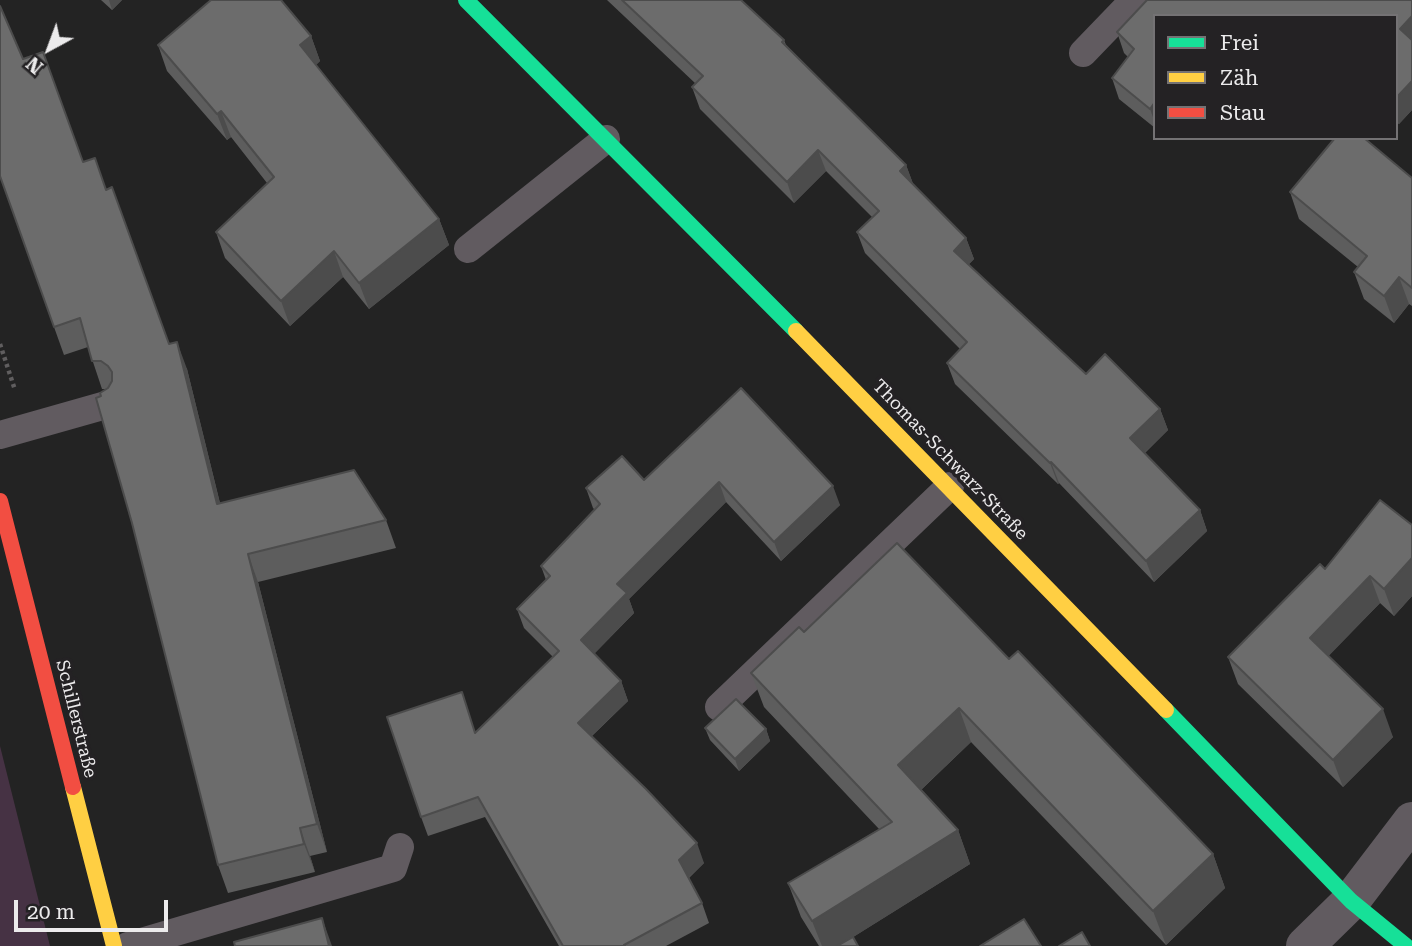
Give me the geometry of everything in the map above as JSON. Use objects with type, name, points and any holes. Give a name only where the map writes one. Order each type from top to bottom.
[{"type":"street","name":"Thomas-Schwarz-Straße","points":[[466,0],[950,486],[1351,901],[1406,946]]},
{"type":"street","name":"Schillerstraße","points":[[2,517],[114,946]]},
{"type":"street","points":[[1305,946],[1351,901],[1412,821]]},
{"type":"lane","points":[[1083,53],[1134,0]]},
{"type":"lane","points":[[468,249],[607,139]]},
{"type":"lane","points":[[0,435],[106,405]]},
{"type":"lane","points":[[719,707],[950,486]]},
{"type":"lane","points":[[128,946],[393,868],[400,846]]},
{"type":"shaded area","points":[[0,746],[50,946],[0,946]]},
{"type":"building","points":[[211,0],[281,0],[311,36],[300,45],[439,219],[359,283],[334,251],[281,301],[216,232],[274,177],[221,111],[217,114],[158,45]]},
{"type":"building","points":[[622,0],[741,0],[784,40],[782,42],[906,165],[900,171],[966,238],[954,251],[1086,374],[1105,354],[1160,409],[1130,438],[1200,510],[1146,561],[1051,462],[947,363],[967,342],[857,232],[879,211],[818,150],[787,182],[692,87],[703,76]]},
{"type":"building","points":[[1147,0],[1412,0],[1412,16],[1400,29],[1412,40],[1412,81],[1398,96],[1398,14],[1153,14],[1153,105],[1150,109],[1112,78],[1134,49],[1117,32]]},
{"type":"building","points":[[0,6],[23,59],[43,52],[83,162],[95,158],[106,190],[112,187],[169,344],[177,342],[217,504],[354,470],[386,520],[248,554],[317,824],[300,828],[304,844],[218,865],[132,523],[96,398],[108,388],[112,381],[112,372],[101,361],[92,361],[80,318],[54,327],[0,176]]},
{"type":"building","points":[[1333,140],[1366,140],[1412,178],[1412,288],[1399,277],[1384,296],[1354,272],[1367,256],[1290,192]]},
{"type":"building","points":[[741,388],[833,486],[774,542],[719,482],[617,584],[627,593],[581,640],[621,681],[578,723],[697,843],[679,860],[702,903],[625,946],[563,946],[478,797],[421,817],[387,717],[462,692],[475,733],[559,651],[517,609],[550,576],[541,566],[600,504],[586,488],[622,456],[644,480]]},
{"type":"building","points":[[1380,500],[1412,525],[1412,558],[1384,589],[1370,576],[1310,638],[1383,709],[1333,760],[1228,657],[1320,564],[1325,569]]},
{"type":"building","points":[[897,543],[1009,659],[1018,651],[1213,854],[1153,911],[959,708],[898,765],[958,830],[812,921],[788,883],[892,822],[751,673],[799,627],[804,632]]},
{"type":"building","points":[[736,699],[766,729],[735,759],[705,728]]},
{"type":"building","points":[[322,918],[329,946],[235,946],[234,942]]},
{"type":"building","points":[[1024,919],[1041,946],[980,946]]},
{"type":"building","points":[[1082,932],[1090,946],[1059,946]]},
{"type":"building","points":[[853,937],[858,946],[837,946]]},
{"type":"traffic: fast","points":[[466,0],[796,331]]},
{"type":"traffic: fast","points":[[1166,710],[1351,901],[1406,946]]},
{"type":"traffic: slow","points":[[796,331],[1166,710]]},
{"type":"traffic: slow","points":[[73,787],[114,946]]},
{"type":"traffic: jam","points":[[0,501],[73,787]]}]
